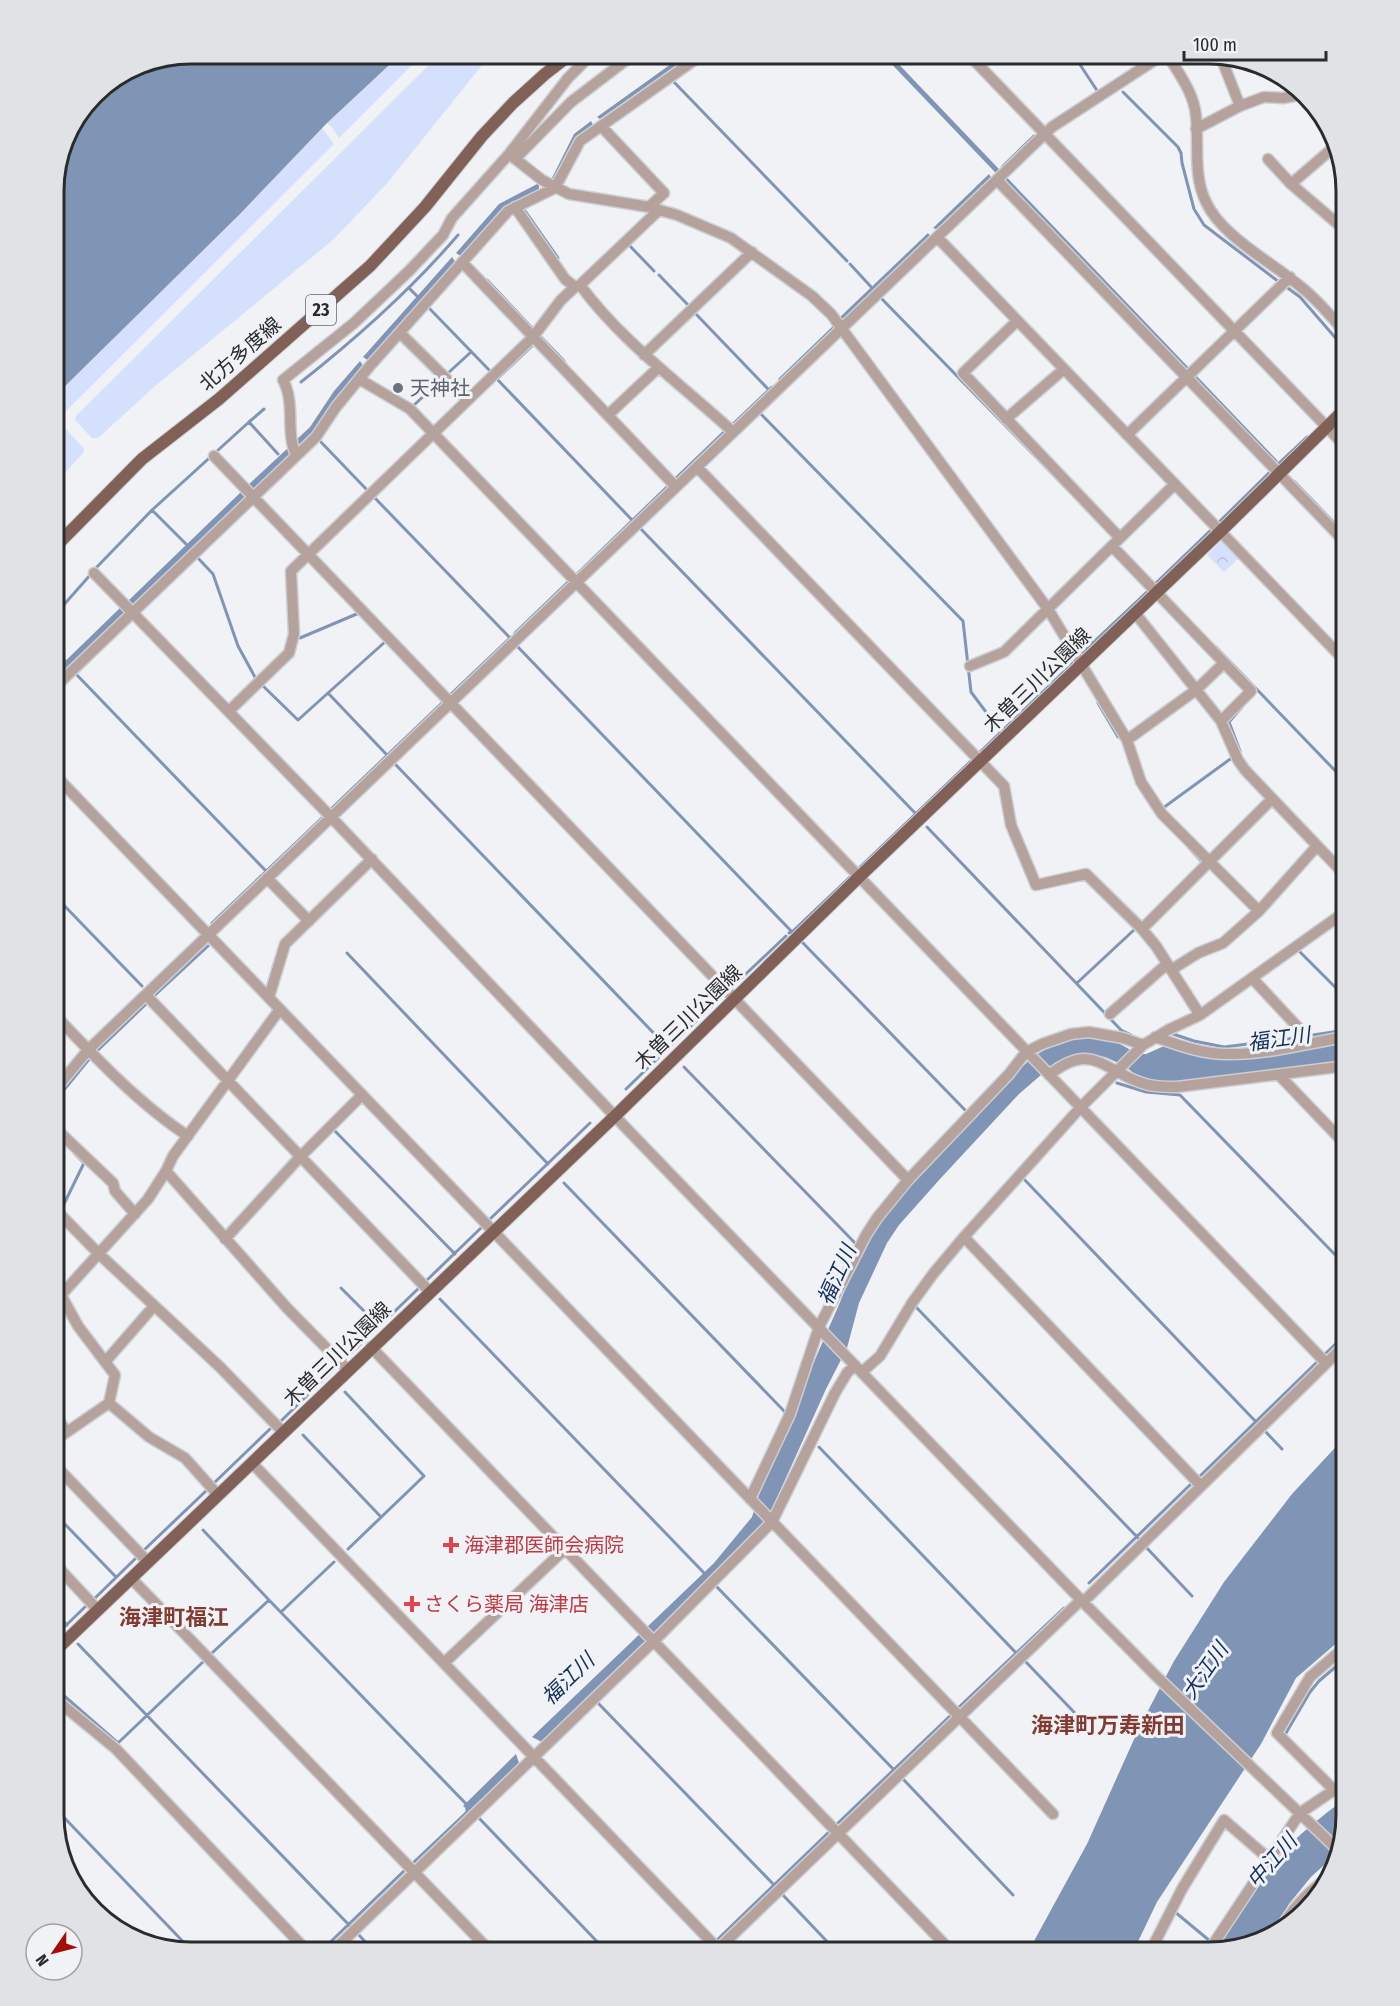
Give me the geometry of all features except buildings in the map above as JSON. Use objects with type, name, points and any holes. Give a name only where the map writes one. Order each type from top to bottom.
[{"type":"main road","name":"北方多度線","points":[[65,537],[142,459],[219,399],[370,266],[425,207],[482,136],[513,103],[558,64]]},
{"type":"main road","name":"木曽三川公園線","points":[[64,1642],[615,1116],[859,877],[1336,419]]},
{"type":"street","points":[[512,157],[568,78],[582,64]]},
{"type":"street","points":[[296,455],[291,444],[291,407],[287,387],[283,380],[354,323],[409,272],[443,235],[452,218],[512,157],[571,102],[620,64]]},
{"type":"street","points":[[65,678],[316,437],[336,406],[508,211],[555,188],[580,141],[688,64]]},
{"type":"street","points":[[978,65],[1336,437]]},
{"type":"street","points":[[64,1078],[88,1050],[1052,127],[1149,65]]},
{"type":"street","points":[[1173,65],[1190,92],[1196,116],[1200,184],[1205,201],[1219,224],[1304,289],[1336,323]]},
{"type":"street","points":[[1224,66],[1240,106]]},
{"type":"street","points":[[1196,129],[1240,106],[1264,97],[1293,97]]},
{"type":"street","points":[[229,711],[289,653],[294,634],[291,571],[533,337],[561,300],[578,286],[654,209],[664,193],[601,126]]},
{"type":"street","points":[[1291,184],[1329,152]]},
{"type":"street","points":[[512,157],[555,188],[569,194],[677,215],[731,238],[812,296],[831,314],[1048,609],[1127,740],[1141,782],[1162,814],[1259,911]]},
{"type":"street","points":[[1268,159],[1291,184],[1336,222]]},
{"type":"street","points":[[1001,176],[1336,533]]},
{"type":"street","points":[[514,207],[565,279],[578,286],[644,355],[733,432]]},
{"type":"street","points":[[937,237],[1336,652]]},
{"type":"street","points":[[644,355],[752,252]]},
{"type":"street","points":[[462,262],[676,487]]},
{"type":"street","points":[[1127,435],[1290,278]]},
{"type":"street","points":[[1017,321],[963,373],[1116,542],[1156,593],[1251,691],[1221,721]]},
{"type":"street","points":[[400,333],[468,400]]},
{"type":"street","points":[[609,414],[658,368]]},
{"type":"street","points":[[1006,419],[1064,369]]},
{"type":"street","points":[[359,379],[410,409],[1326,1363]]},
{"type":"street","points":[[214,456],[908,1180]]},
{"type":"street","points":[[697,467],[1004,786],[1011,825],[1036,885],[1086,874],[1156,946],[1200,1015]]},
{"type":"street","points":[[970,666],[1004,652],[1175,484]]},
{"type":"street","points":[[94,573],[331,816],[615,1116],[1082,1601],[1155,1675],[1332,1844]]},
{"type":"street","points":[[1135,613],[1221,721],[1238,760],[1245,770],[1336,866]]},
{"type":"street","points":[[1127,740],[1196,690],[1224,663]]},
{"type":"street","points":[[65,785],[1053,1814]]},
{"type":"street","points":[[1142,930],[1272,799]]},
{"type":"street","points":[[1110,1014],[1169,967],[1223,943],[1259,911],[1317,846]]},
{"type":"street","points":[[269,997],[285,944],[372,860]]},
{"type":"street","points":[[267,878],[309,921]]},
{"type":"street","points":[[343,1941],[534,1756],[650,1637],[770,1520],[847,1373],[859,1369],[880,1356],[912,1303],[933,1274],[1080,1107],[1142,1046],[1155,1037],[1200,1015],[1336,918]]},
{"type":"street","points":[[1253,979],[1306,1036],[1307,1043]]},
{"type":"street","points":[[146,995],[429,1292]]},
{"type":"street","points":[[64,1292],[148,1199],[166,1172],[173,1156],[280,1009]]},
{"type":"street","points":[[64,1025],[165,1121],[188,1136]]},
{"type":"street","points":[[752,1501],[790,1414],[821,1329],[866,1235],[908,1180],[1027,1054],[1054,1038],[1089,1032],[1124,1038],[1142,1046]]},
{"type":"street","points":[[1155,1037],[1196,1050],[1226,1054],[1268,1050],[1336,1039]]},
{"type":"street","points":[[1048,1074],[1078,1059],[1089,1059],[1102,1062],[1149,1086],[1177,1087],[1336,1067]]},
{"type":"street","points":[[1279,1075],[1336,1134]]},
{"type":"street","points":[[225,1239],[362,1095]]},
{"type":"street","points":[[64,1137],[113,1182],[115,1191],[135,1215]]},
{"type":"street","points":[[166,1172],[287,1308],[348,1370]]},
{"type":"street","points":[[64,1219],[220,1367],[284,1433]]},
{"type":"street","points":[[964,1237],[1201,1486]]},
{"type":"street","points":[[105,1362],[154,1306]]},
{"type":"street","points":[[64,1308],[115,1375],[109,1403],[64,1434]]},
{"type":"street","points":[[371,1347],[942,1942]]},
{"type":"street","points":[[728,1942],[1336,1354]]},
{"type":"street","points":[[109,1403],[149,1437],[185,1458],[218,1495]]},
{"type":"street","points":[[64,1428],[67,1432]]},
{"type":"street","points":[[252,1463],[709,1942]]},
{"type":"street","points":[[64,1475],[148,1562]]},
{"type":"street","points":[[444,1663],[565,1549]]},
{"type":"street","points":[[64,1574],[97,1609]]},
{"type":"street","points":[[131,1578],[481,1941]]},
{"type":"street","points":[[1215,1941],[1269,1859],[1302,1815],[1334,1790],[1277,1733],[1303,1686],[1336,1655]]},
{"type":"street","points":[[64,1706],[116,1749],[298,1941]]},
{"type":"street","points":[[1155,1942],[1182,1889],[1224,1820],[1269,1859]]},
{"type":"street","points":[[1295,1906],[1309,1892]]},
{"type":"green space","points":[[390,64],[413,64],[339,138],[327,123]]},
{"type":"green space","points":[[430,64],[483,64],[389,181],[334,239],[154,387],[98,438],[92,438],[75,420],[76,416]]},
{"type":"green space","points":[[322,128],[334,144],[65,412],[65,386],[239,215]]},
{"type":"green space","points":[[65,429],[84,449],[65,473]]},
{"type":"green space","points":[[1222,540],[1239,558],[1224,572],[1207,555]]},
{"type":"water","points":[[192,64],[390,64],[327,123],[239,215],[65,386],[66,175],[78,135],[91,114],[108,96],[121,86],[151,71]]},
{"type":"water","points":[[670,64],[677,64],[600,119],[597,117]]},
{"type":"water","points":[[892,65],[899,65],[1278,461],[1274,464]]},
{"type":"water","points":[[591,121],[593,125],[575,139],[555,180],[552,178],[574,134]]},
{"type":"water","points":[[989,174],[992,179],[939,230],[933,228]]},
{"type":"water","points":[[539,183],[539,191],[462,257],[456,253],[499,204]]},
{"type":"water","points":[[928,233],[931,237],[844,320],[839,318]]},
{"type":"water","points":[[452,257],[456,263],[369,361],[363,357]]},
{"type":"water","points":[[360,361],[364,367],[339,394],[315,432],[298,449],[293,443],[310,427],[334,391]]},
{"type":"water","points":[[289,447],[292,454],[253,491],[247,486]]},
{"type":"water","points":[[1295,480],[1336,523],[1336,528],[1293,483]]},
{"type":"water","points":[[242,491],[246,497],[133,605],[128,601]]},
{"type":"water","points":[[122,606],[126,612],[65,671],[65,662]]},
{"type":"water","points":[[1094,1036],[1120,1044],[1138,1054],[1146,1054],[1164,1046],[1208,1058],[1233,1059],[1336,1045],[1336,1062],[1172,1084],[1137,1076],[1125,1066],[1105,1057],[1083,1054],[1056,1062],[1019,1094],[899,1225],[887,1243],[859,1303],[847,1348],[761,1528],[542,1742],[532,1737],[714,1563],[752,1517],[759,1495],[859,1257],[885,1213],[925,1166],[1019,1069],[1044,1050],[1075,1039]]},
{"type":"water","name":"大江川","points":[[1336,1447],[1336,1644],[1296,1678],[1261,1744],[1157,1902],[1138,1942],[1034,1942],[1087,1844],[1140,1726],[1174,1661],[1224,1582],[1292,1494]]},
{"type":"water","points":[[516,1754],[519,1763],[469,1811],[463,1806]]},
{"type":"water","points":[[1336,1806],[1334,1831],[1326,1863],[1311,1877],[1280,1919],[1257,1932],[1222,1940],[1276,1860]]},
{"type":"waterway","points":[[1080,65],[1098,92]]},
{"type":"waterway","points":[[672,80],[847,261]]},
{"type":"waterway","points":[[1123,92],[1178,147],[1194,209],[1204,225],[1279,282]]},
{"type":"waterway","points":[[1003,166],[1034,136]]},
{"type":"waterway","points":[[523,208],[558,258]]},
{"type":"waterway","points":[[301,382],[383,312],[422,275],[458,235]]},
{"type":"waterway","points":[[629,245],[654,271]]},
{"type":"waterway","points":[[850,264],[873,289]]},
{"type":"waterway","points":[[659,275],[690,307]]},
{"type":"waterway","points":[[487,280],[534,330]]},
{"type":"waterway","points":[[1285,286],[1300,297],[1336,338]]},
{"type":"waterway","points":[[410,289],[419,298]]},
{"type":"waterway","points":[[881,298],[1066,488]]},
{"type":"waterway","points":[[428,307],[492,373]]},
{"type":"waterway","points":[[694,312],[769,390]]},
{"type":"waterway","points":[[780,379],[835,326]]},
{"type":"waterway","points":[[540,336],[564,361]]},
{"type":"waterway","points":[[497,379],[532,346]]},
{"type":"waterway","points":[[447,374],[471,352]]},
{"type":"waterway","points":[[496,378],[632,520]]},
{"type":"waterway","points":[[413,406],[442,379]]},
{"type":"waterway","points":[[732,425],[772,387]]},
{"type":"waterway","points":[[264,409],[249,422],[278,454]]},
{"type":"waterway","points":[[760,413],[963,621],[971,692],[1001,732]]},
{"type":"waterway","points":[[95,569],[152,510],[249,422]]},
{"type":"waterway","points":[[675,479],[724,432]]},
{"type":"waterway","points":[[1278,464],[1307,437]]},
{"type":"waterway","points":[[319,440],[368,491]]},
{"type":"waterway","points":[[1218,523],[1272,470]]},
{"type":"waterway","points":[[576,575],[669,485]]},
{"type":"waterway","points":[[373,496],[512,640]]},
{"type":"waterway","points":[[152,510],[186,544]]},
{"type":"waterway","points":[[639,527],[916,814]]},
{"type":"waterway","points":[[1156,583],[1212,529]]},
{"type":"waterway","points":[[197,557],[213,574],[238,646],[256,679]]},
{"type":"waterway","points":[[65,604],[91,574]]},
{"type":"waterway","points":[[515,633],[568,582]]},
{"type":"waterway","points":[[1082,653],[1149,590]]},
{"type":"waterway","points":[[300,638],[359,613]]},
{"type":"waterway","points":[[450,695],[511,637]]},
{"type":"waterway","points":[[328,693],[386,641]]},
{"type":"waterway","points":[[517,646],[794,934]]},
{"type":"waterway","points":[[1216,647],[1336,772]]},
{"type":"waterway","points":[[65,661],[68,664]]},
{"type":"waterway","points":[[978,754],[1074,662]]},
{"type":"waterway","points":[[75,673],[266,871]]},
{"type":"waterway","points":[[261,684],[298,720],[328,693],[387,755]]},
{"type":"waterway","points":[[330,810],[443,702]]},
{"type":"waterway","points":[[1098,703],[1118,737]]},
{"type":"waterway","points":[[1238,752],[1240,751],[1229,722],[1242,707]]},
{"type":"waterway","points":[[1163,808],[1233,757]]},
{"type":"waterway","points":[[858,869],[972,760]]},
{"type":"waterway","points":[[396,765],[668,1048]]},
{"type":"waterway","points":[[212,923],[323,817]]},
{"type":"waterway","points":[[927,827],[1121,1030],[1131,1035]]},
{"type":"waterway","points":[[1189,848],[1202,864]]},
{"type":"waterway","points":[[789,933],[851,876]]},
{"type":"waterway","points":[[65,906],[142,986]]},
{"type":"waterway","points":[[1077,983],[1135,929]]},
{"type":"waterway","points":[[731,988],[786,936]]},
{"type":"waterway","points":[[803,943],[965,1110]]},
{"type":"waterway","points":[[154,996],[208,946]]},
{"type":"waterway","points":[[1300,952],[1336,988]]},
{"type":"waterway","points":[[347,953],[548,1164]]},
{"type":"waterway","points":[[626,1089],[724,994]]},
{"type":"waterway","points":[[97,1051],[146,1004]]},
{"type":"waterway","points":[[1313,1035],[1336,1032]]},
{"type":"waterway","points":[[1170,1033],[1224,1047],[1303,1037]]},
{"type":"waterway","points":[[64,1089],[90,1058]]},
{"type":"waterway","points":[[684,1067],[855,1243]]},
{"type":"waterway","points":[[1117,1083],[1146,1092],[1180,1095],[1336,1256]]},
{"type":"waterway","points":[[490,1219],[590,1123]]},
{"type":"waterway","points":[[334,1130],[455,1254]]},
{"type":"waterway","points":[[64,1203],[84,1163],[75,1154]]},
{"type":"waterway","points":[[1022,1177],[1258,1424]]},
{"type":"waterway","points":[[564,1183],[784,1411]]},
{"type":"waterway","points":[[426,1281],[483,1226]]},
{"type":"waterway","points":[[345,1359],[420,1287]]},
{"type":"waterway","points":[[341,1288],[379,1326]]},
{"type":"waterway","points":[[440,1299],[706,1575]]},
{"type":"waterway","points":[[916,1307],[1139,1539]]},
{"type":"waterway","points":[[1325,1354],[1336,1344]]},
{"type":"waterway","points":[[1199,1477],[1317,1362]]},
{"type":"waterway","points":[[282,1420],[338,1365]]},
{"type":"waterway","points":[[345,1392],[424,1476],[348,1549]]},
{"type":"waterway","points":[[214,1483],[270,1429]]},
{"type":"waterway","points":[[1264,1430],[1282,1449]]},
{"type":"waterway","points":[[303,1435],[381,1517]]},
{"type":"waterway","points":[[819,1447],[1018,1655]]},
{"type":"waterway","points":[[1089,1583],[1192,1483]]},
{"type":"waterway","points":[[143,1551],[208,1489]]},
{"type":"waterway","points":[[64,1523],[116,1577]]},
{"type":"waterway","points":[[203,1530],[269,1600]]},
{"type":"waterway","points":[[1145,1546],[1192,1596]]},
{"type":"waterway","points":[[94,1599],[136,1558]]},
{"type":"waterway","points":[[281,1612],[334,1562]]},
{"type":"waterway","points":[[717,1587],[896,1772]]},
{"type":"waterway","name":"福江川","points":[[212,1653],[269,1600],[471,1809]]},
{"type":"waterway","points":[[64,1627],[87,1605]]},
{"type":"waterway","points":[[958,1708],[1064,1608]]},
{"type":"waterway","points":[[64,1622],[67,1625]]},
{"type":"waterway","points":[[78,1644],[350,1926]]},
{"type":"waterway","name":"福江川","points":[[64,1696],[118,1743],[205,1660]]},
{"type":"waterway","points":[[1025,1661],[1094,1733]]},
{"type":"waterway","points":[[1286,1733],[1310,1692],[1336,1667]]},
{"type":"waterway","points":[[598,1703],[776,1887]]},
{"type":"waterway","points":[[837,1824],[951,1715]]},
{"type":"waterway","points":[[903,1779],[1013,1895]]},
{"type":"waterway","points":[[414,1862],[467,1812],[467,1807]]},
{"type":"waterway","points":[[478,1817],[597,1941]]},
{"type":"waterway","points":[[64,1818],[182,1941]]},
{"type":"waterway","points":[[717,1940],[830,1831]]},
{"type":"waterway","points":[[331,1941],[406,1869]]},
{"type":"waterway","points":[[782,1894],[827,1942]]},
{"type":"waterway","points":[[1175,1912],[1210,1941]]},
{"type":"waterway","points":[[357,1933],[365,1941]]},
{"type":"place","name":"天神社","points":[[398,388]]},
{"type":"place","name":"海津郡医師会病院","points":[[451,1545]]},
{"type":"place","name":"さくら薬局 海津店","points":[[412,1604]]},
{"type":"district","name":"海津町福江","points":[[174,1617]]},
{"type":"district","name":"海津町万寿新田","points":[[1108,1725]]},
{"type":"water label","name":"中江川","points":[[1272,1861]]}]
